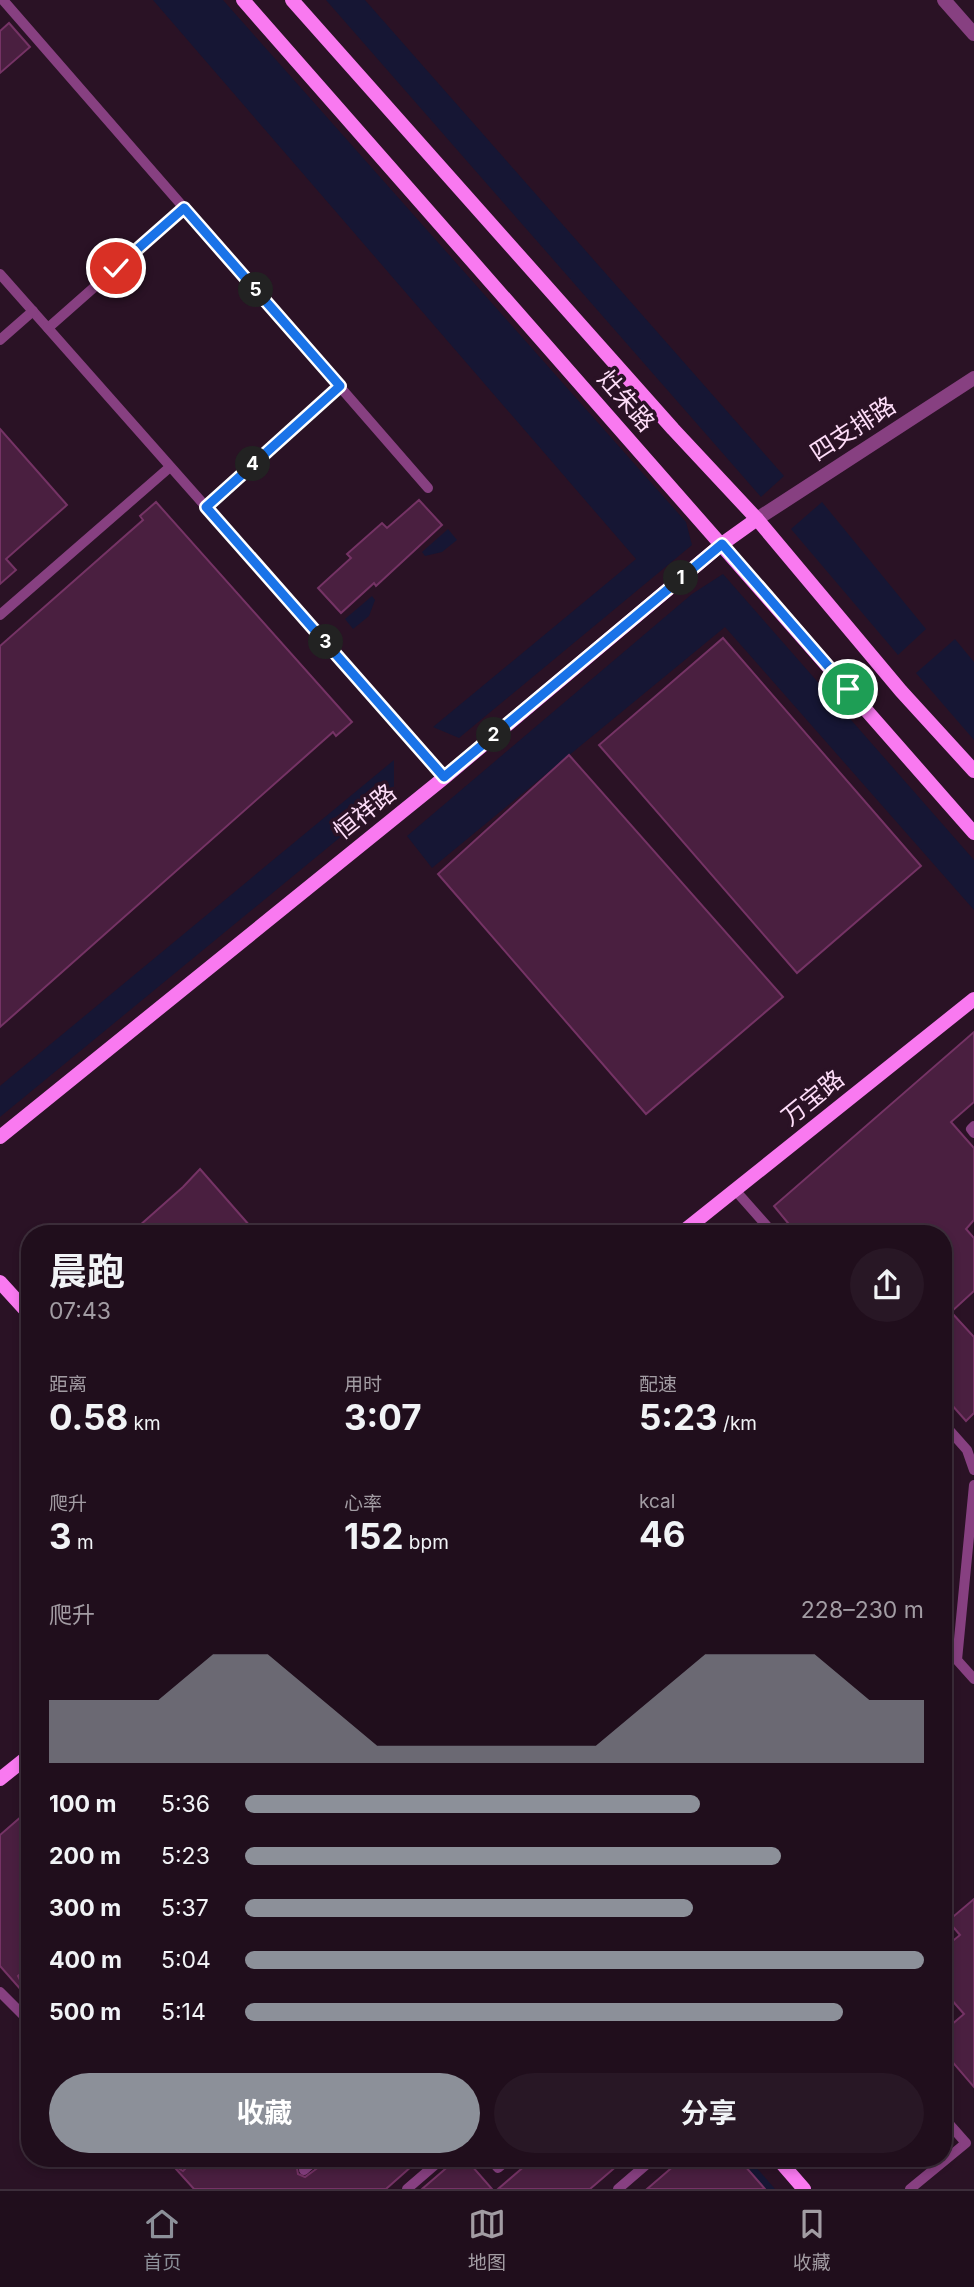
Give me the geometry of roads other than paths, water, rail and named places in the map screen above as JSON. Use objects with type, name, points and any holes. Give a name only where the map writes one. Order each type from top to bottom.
[{"type":"main road","name":"灶朱路","points":[[243,0],[974,833]]},
{"type":"main road","name":"灶朱路","points":[[298,2],[673,429],[757,519],[901,691],[974,771]]},
{"type":"main road","name":"恒祥路","points":[[0,1137],[444,777],[722,544],[757,519]]},
{"type":"main road","name":"万宝路","points":[[691,1225],[974,999]]},
{"type":"main road","points":[[0,1282],[21,1305]]},
{"type":"main road","points":[[0,1779],[21,1762]]},
{"type":"main road","points":[[784,2167],[804,2189]]},
{"type":"street","points":[[944,0],[974,34]]},
{"type":"street","name":"四支排路","points":[[757,519],[974,378]]},
{"type":"lane","points":[[3,0],[428,488]]},
{"type":"lane","points":[[48,328],[184,208]]},
{"type":"lane","points":[[0,274],[444,777]]},
{"type":"lane","points":[[0,340],[33,311]]},
{"type":"lane","points":[[206,507],[340,386]]},
{"type":"lane","points":[[0,615],[170,467]]},
{"type":"lane","points":[[974,1126],[971,1129],[974,1133]]},
{"type":"lane","points":[[735,1190],[766,1225]]},
{"type":"lane","points":[[952,1433],[967,1450],[974,1469]]},
{"type":"lane","points":[[974,1485],[957,1660],[974,1679]]},
{"type":"lane","points":[[0,1992],[21,2013]]},
{"type":"lane","points":[[952,2127],[966,2143],[952,2154]]},
{"type":"lane","points":[[304,2170],[308,2167]]},
{"type":"lane","points":[[407,2189],[433,2167]]},
{"type":"lane","points":[[618,2189],[644,2167]]},
{"type":"lane","points":[[910,2189],[937,2167]]}]
